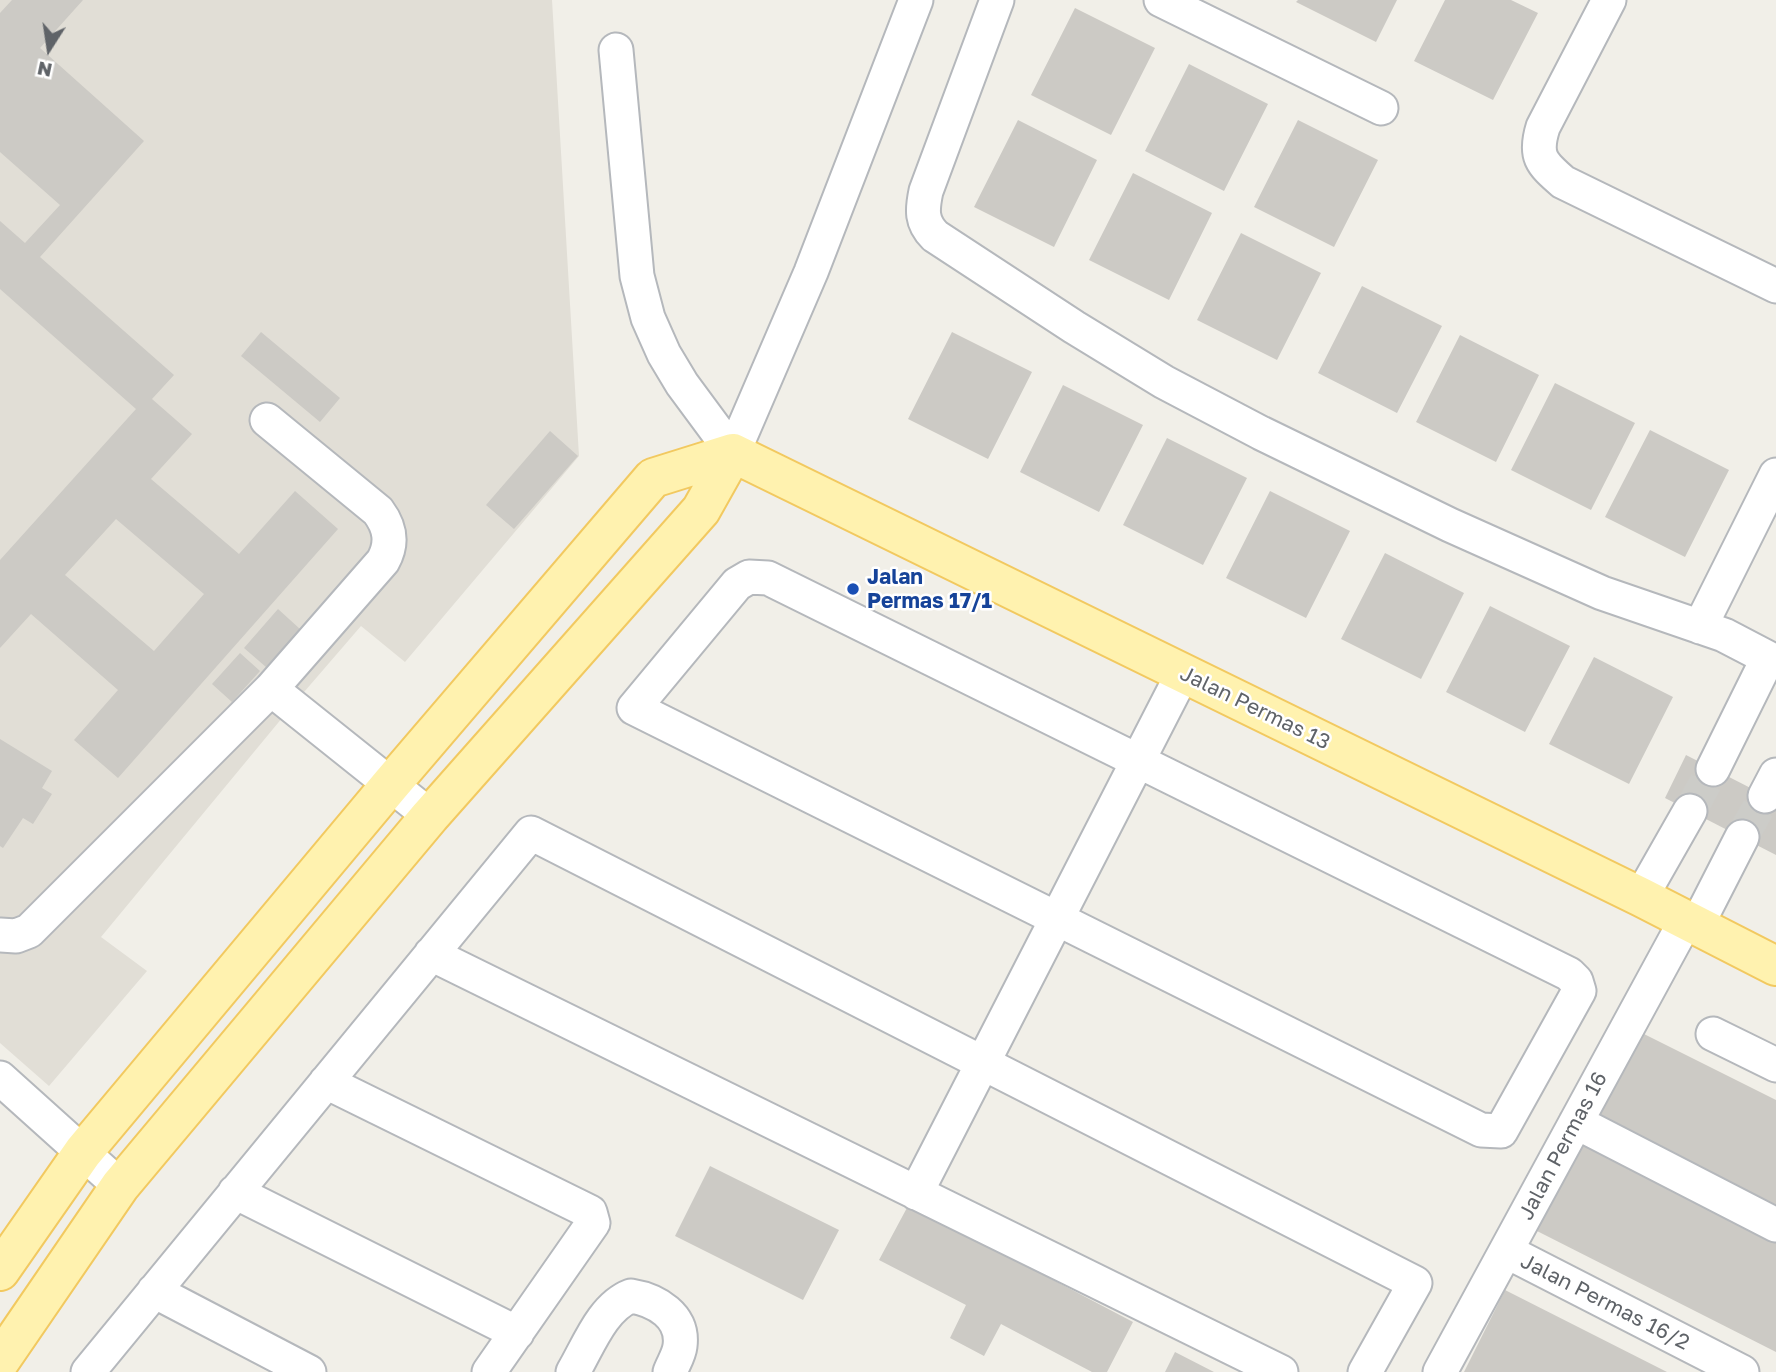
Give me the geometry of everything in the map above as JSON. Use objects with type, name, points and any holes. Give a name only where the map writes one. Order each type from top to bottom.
[{"type":"main road","name":"Jalan Permas 13","points":[[733,453],[1641,897],[1776,966]]},
{"type":"main road","points":[[0,1271],[83,1152],[391,784],[653,478],[733,453]]},
{"type":"main road","points":[[0,1361],[120,1186],[430,816],[701,510],[733,453]]},
{"type":"street","points":[[733,453],[810,272],[916,0]]},
{"type":"street","points":[[997,0],[926,191],[923,216],[934,236],[1130,361],[1261,433],[1450,525],[1602,593],[1724,635],[1772,660],[1713,769]]},
{"type":"street","points":[[1161,0],[1381,108]]},
{"type":"street","points":[[1609,0],[1543,127],[1538,149],[1546,168],[1563,182],[1776,286]]},
{"type":"street","points":[[616,50],[637,276],[648,318],[664,354],[682,384],[733,453]]},
{"type":"street","points":[[0,936],[16,936],[29,931],[271,689],[383,561],[390,543],[386,522],[378,511],[267,420]]},
{"type":"street","points":[[1700,627],[1776,475]]},
{"type":"street","points":[[749,578],[768,578],[1138,761],[1569,974],[1576,981],[1579,991],[1501,1131],[1481,1130],[634,708],[737,584],[749,578]]},
{"type":"street","points":[[916,1193],[1183,673]]},
{"type":"street","points":[[271,689],[430,816]]},
{"type":"street","points":[[1641,897],[1690,811]]},
{"type":"street","points":[[88,1372],[531,833],[1415,1283],[1365,1372]]},
{"type":"street","name":"Jalan Permas 16","points":[[1440,1372],[1576,1122],[1742,837]]},
{"type":"street","points":[[431,954],[1281,1372]]},
{"type":"street","points":[[1713,1034],[1776,1065]]},
{"type":"street","points":[[0,1078],[120,1186]]},
{"type":"street","points":[[326,1082],[590,1212],[593,1223],[489,1372]]},
{"type":"street","points":[[1576,1122],[1776,1225]]},
{"type":"street","points":[[235,1192],[517,1333]]},
{"type":"street","name":"Jalan Permas 16/2","points":[[1506,1251],[1742,1372]]},
{"type":"street","points":[[154,1291],[309,1372]]},
{"type":"street","points":[[573,1372],[616,1303],[631,1296],[657,1303],[672,1317],[681,1345],[670,1372]]},
{"type":"shaded area","points":[[0,0],[552,0],[579,456],[405,662],[361,626],[292,706],[101,937],[147,971],[49,1086],[0,1043]]},
{"type":"building","points":[[12,0],[83,0],[40,48],[144,141],[40,257],[174,375],[152,399],[192,434],[151,479],[239,554],[295,491],[338,529],[118,778],[74,740],[118,690],[31,614],[0,648],[0,560],[136,409],[0,289],[0,221],[25,243],[60,205],[0,152],[0,13]],"holes":[[[116,519],[204,594],[154,651],[65,575]]]},
{"type":"building","points":[[1397,0],[1376,42],[1296,2]]},
{"type":"building","points":[[1445,0],[1511,0],[1538,13],[1493,100],[1414,61]]},
{"type":"building","points":[[1075,8],[1155,48],[1111,135],[1031,95]]},
{"type":"building","points":[[1189,64],[1268,104],[1224,191],[1145,151]]},
{"type":"building","points":[[1018,120],[1097,160],[1054,247],[974,207]]},
{"type":"building","points":[[1298,120],[1378,160],[1334,247],[1254,207]]},
{"type":"building","points":[[1133,173],[1212,213],[1169,300],[1089,260]]},
{"type":"building","points":[[1241,233],[1321,273],[1277,360],[1197,320]]},
{"type":"building","points":[[1362,286],[1442,326],[1397,413],[1318,373]]},
{"type":"building","points":[[261,332],[340,398],[320,422],[241,356]]},
{"type":"building","points":[[952,332],[1032,372],[988,459],[908,419]]},
{"type":"building","points":[[1460,335],[1539,375],[1496,462],[1416,422]]},
{"type":"building","points":[[1555,383],[1635,423],[1591,510],[1511,470]]},
{"type":"building","points":[[1063,385],[1143,425],[1099,512],[1020,472]]},
{"type":"building","points":[[1650,430],[1729,470],[1685,557],[1605,517]]},
{"type":"building","points":[[550,431],[578,456],[514,529],[486,505]]},
{"type":"building","points":[[1167,438],[1247,478],[1203,565],[1123,525]]},
{"type":"building","points":[[1270,491],[1350,531],[1306,618],[1226,578]]},
{"type":"building","points":[[1385,553],[1464,593],[1421,679],[1341,639]]},
{"type":"building","points":[[1490,606],[1570,646],[1525,732],[1446,692]]},
{"type":"building","points":[[278,609],[300,629],[266,667],[244,648]]},
{"type":"building","points":[[240,653],[260,671],[232,702],[212,684]]},
{"type":"building","points":[[1594,657],[1673,697],[1629,784],[1549,744]]},
{"type":"building","points":[[0,739],[52,771],[42,788],[52,794],[33,824],[23,818],[3,848],[0,846]]},
{"type":"building","points":[[1686,755],[1776,801],[1776,855],[1665,798]]},
{"type":"building","points":[[1638,1031],[1776,1100],[1776,1218],[1590,1124]]},
{"type":"building","points":[[1585,1138],[1776,1234],[1776,1352],[1537,1231]]},
{"type":"building","points":[[710,1166],[839,1230],[803,1300],[675,1236]]},
{"type":"building","points":[[909,1204],[1133,1322],[1107,1372],[1092,1372],[1001,1324],[984,1356],[950,1338],[966,1305],[879,1260]]},
{"type":"building","points":[[1505,1290],[1667,1372],[1464,1372]]},
{"type":"building","points":[[1175,1352],[1214,1372],[1165,1372]]},
{"type":"tunnel","points":[[1690,811],[1713,769]]},
{"type":"tunnel","points":[[1742,837],[1765,796]]},
{"type":"place","name":"Jalan Permas 17/1","points":[[853,589]]}]
